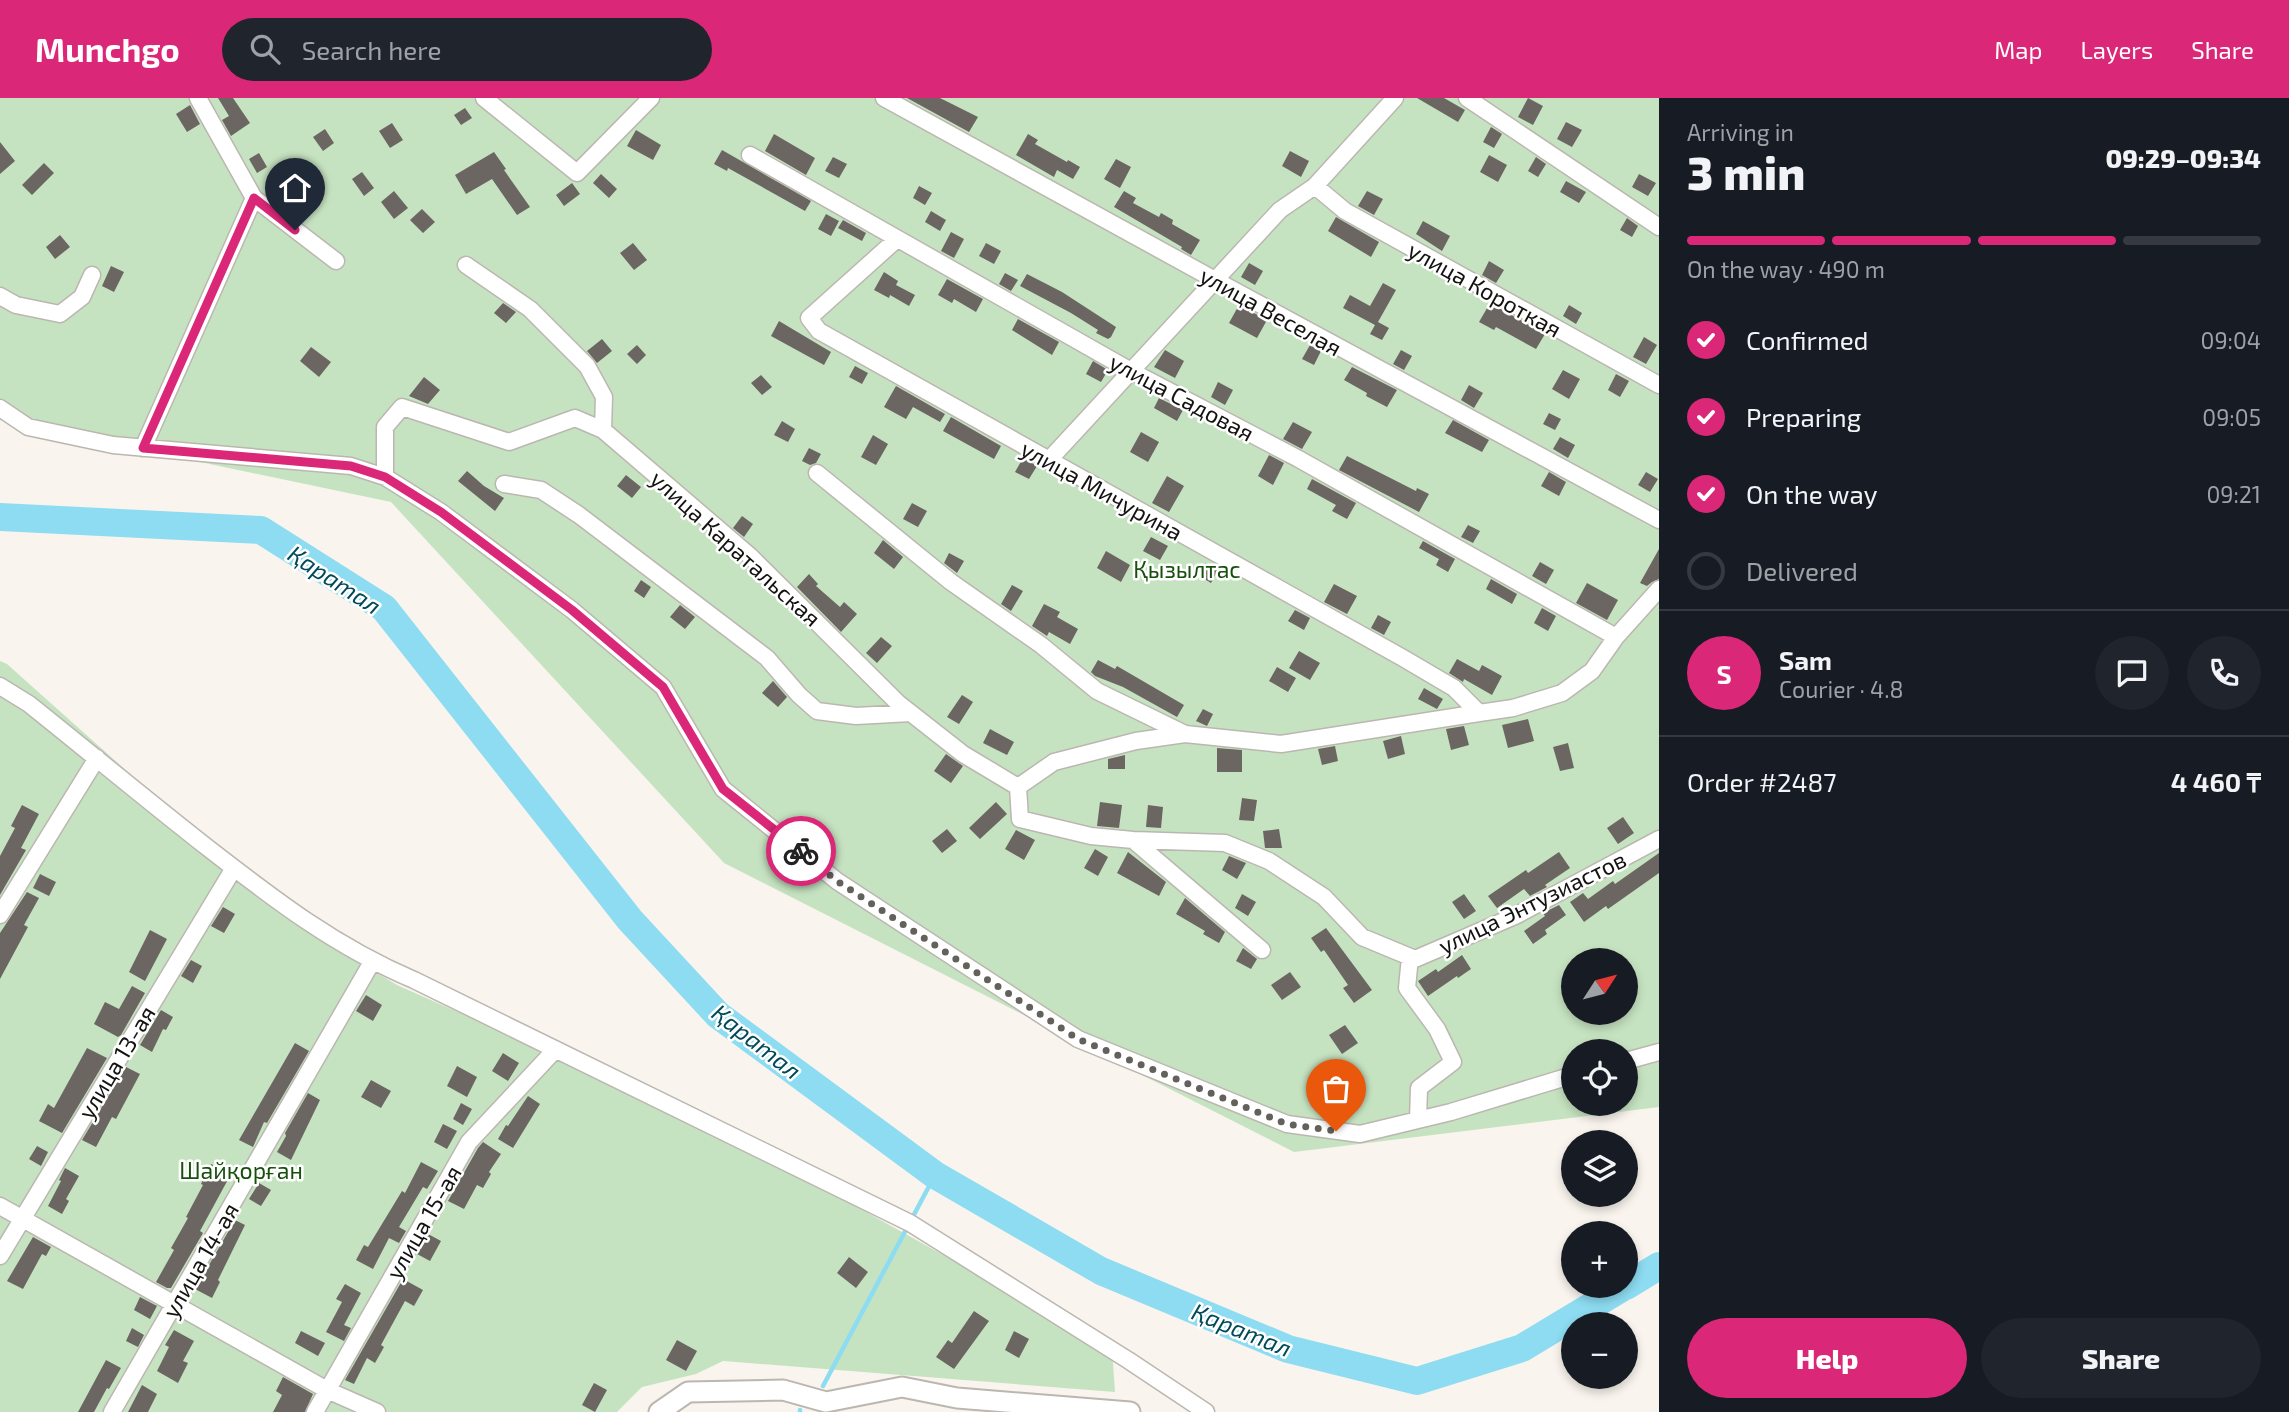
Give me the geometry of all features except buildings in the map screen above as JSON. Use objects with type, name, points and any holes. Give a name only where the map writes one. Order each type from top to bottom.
[{"type":"street","points":[[198,98],[254,198],[336,261]]},
{"type":"street","points":[[484,98],[577,173],[651,98]]},
{"type":"street","name":"улица Веселая","points":[[884,98],[1659,520]]},
{"type":"street","points":[[1048,461],[1280,210],[1315,186],[1395,98]]},
{"type":"street","points":[[1467,98],[1659,227]]},
{"type":"street","name":"улица Садовая","points":[[750,155],[1131,371],[1297,458],[1616,637]]},
{"type":"street","name":"улица Короткая","points":[[1315,186],[1345,211],[1659,385]]},
{"type":"street","points":[[143,448],[254,198]]},
{"type":"street","name":"улица Мичурина","points":[[897,239],[809,318],[819,331],[1414,664],[1454,688],[1479,713]]},
{"type":"street","points":[[385,477],[385,427],[402,407],[509,442],[575,418],[603,430],[604,397],[587,366],[530,309],[466,265]]},
{"type":"street","points":[[0,296],[16,305],[60,314],[82,297],[92,275]]},
{"type":"street","points":[[0,408],[27,427],[113,445],[351,466],[385,477],[441,512],[561,601],[663,687],[723,789],[837,881],[1078,1039],[1287,1124],[1360,1135],[1561,1078]]},
{"type":"street","name":"улица Каратальская","points":[[603,430],[750,556],[898,703],[963,754],[1018,787]]},
{"type":"street","points":[[817,473],[951,582],[1041,645],[1097,691],[1185,734]]},
{"type":"street","points":[[504,484],[541,490],[579,515],[766,658],[817,711],[856,716],[911,713]]},
{"type":"street","points":[[1018,787],[1054,762],[1136,741],[1185,734],[1281,744],[1513,708],[1562,693],[1592,671],[1616,637],[1659,589]]},
{"type":"street","points":[[0,686],[29,704],[268,895],[323,934],[372,962],[928,1232],[1206,1412]]},
{"type":"street","points":[[0,915],[97,758]]},
{"type":"street","name":"улица Энтузиастов","points":[[1018,787],[1020,819],[1091,836],[1225,843],[1269,861],[1324,897],[1362,937],[1415,959],[1515,916],[1659,839]]},
{"type":"street","points":[[1133,840],[1262,950]]},
{"type":"street","name":"улица 13-ая","points":[[0,1256],[234,868]]},
{"type":"street","points":[[1410,957],[1407,988],[1437,1029],[1453,1062],[1419,1088],[1418,1120]]},
{"type":"street","name":"улица 14-ая","points":[[112,1412],[372,962]]},
{"type":"street","name":"улица 15-ая","points":[[315,1412],[469,1142],[555,1050]]},
{"type":"street","points":[[1638,1058],[1659,1052]]},
{"type":"street","points":[[0,1206],[327,1390],[377,1412]]},
{"type":"street","points":[[659,1412],[688,1392],[783,1390],[826,1402],[902,1387],[957,1398],[1129,1412]]},
{"type":"green space","name":"Қызылтас","points":[[0,98],[1659,98],[1659,1107],[1638,1110],[1638,1039],[1561,1039],[1561,1116],[1586,1116],[1294,1152],[724,863],[391,502],[0,420]]},
{"type":"green space","name":"Шайқорған","points":[[0,661],[7,664],[300,926],[397,985],[699,1119],[1112,1349],[1115,1392],[723,1361],[696,1374],[642,1387],[617,1412],[0,1412]]},
{"type":"waterway","name":"Қаратал","points":[[0,517],[261,530],[384,608],[630,920],[718,1015],[935,1175],[1101,1271],[1288,1349],[1417,1381],[1522,1348],[1605,1298]]},
{"type":"waterway","points":[[823,1386],[935,1175]]},
{"type":"waterway","name":"Қаратал","points":[[1638,1279],[1659,1266]]},
{"type":"way so far","points":[[801,851],[837,881],[1078,1039],[1287,1124],[1336,1131]]},
{"type":"route","points":[[295,230],[254,198],[143,448],[351,466],[385,477],[441,512],[572,610],[663,687],[723,789],[801,851]]}]
